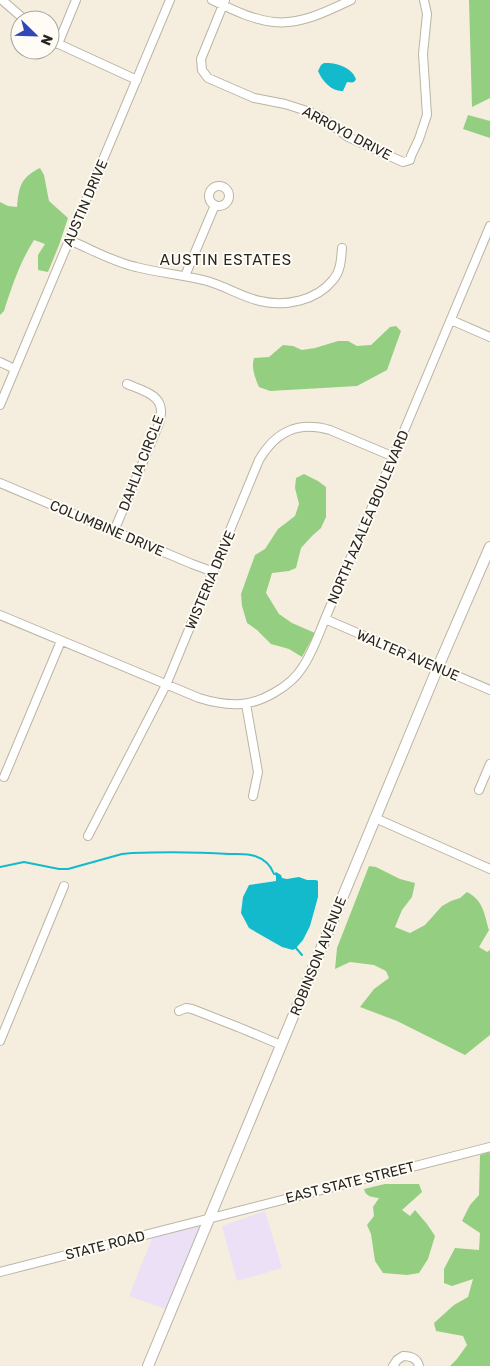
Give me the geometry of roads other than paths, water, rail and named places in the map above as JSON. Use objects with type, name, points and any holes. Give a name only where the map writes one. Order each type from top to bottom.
[{"type":"main road","name":"ROBINSON AVENUE","points":[[148,1366],[438,667],[490,547]]},
{"type":"street","points":[[2,0],[14,10]]},
{"type":"street","points":[[60,39],[76,0]]},
{"type":"street","name":"AUSTIN DRIVE","points":[[0,405],[170,0]]},
{"type":"street","points":[[212,0],[223,2],[253,17],[268,22],[284,23],[303,20],[351,0]]},
{"type":"street","name":"ARROYO DRIVE","points":[[223,2],[201,60],[205,75],[212,81],[254,98],[285,104],[310,112],[330,123],[348,137],[403,162],[410,160],[420,139],[427,115],[423,54],[427,14],[424,0]]},
{"type":"street","points":[[60,45],[137,80]]},
{"type":"street","points":[[185,276],[215,205]]},
{"type":"street","name":"NORTH AZALEA BOULEVARD","points":[[0,615],[208,701],[246,704],[271,694],[287,684],[297,675],[309,657],[326,620],[490,226]]},
{"type":"street","points":[[69,240],[136,267],[220,285],[261,302],[278,304],[297,302],[307,298],[333,280],[340,266],[342,248]]},
{"type":"street","points":[[451,320],[490,337]]},
{"type":"street","points":[[0,362],[15,369]]},
{"type":"street","name":"DAHLIA CIRCLE","points":[[114,531],[162,413],[162,407],[155,397],[127,384]]},
{"type":"street","name":"WISTERIA DRIVE","points":[[88,836],[166,684],[260,460],[269,446],[277,437],[288,431],[300,427],[320,428],[394,457]]},
{"type":"street","name":"COLUMBINE DRIVE","points":[[0,483],[214,572]]},
{"type":"street","name":"WALTER AVENUE","points":[[326,620],[490,690]]},
{"type":"street","points":[[4,777],[61,641]]},
{"type":"street","points":[[246,704],[258,772],[253,796]]},
{"type":"street","points":[[479,790],[490,764]]},
{"type":"street","points":[[375,818],[490,869]]},
{"type":"street","points":[[0,1041],[64,886]]},
{"type":"street","points":[[179,1011],[186,1008],[192,1009],[281,1045]]},
{"type":"street","name":"EAST STATE STREET","points":[[210,1218],[490,1147]]},
{"type":"street","name":"STATE ROAD","points":[[0,1272],[210,1218]]},
{"type":"street","points":[[393,1366],[403,1356],[415,1359],[418,1361],[419,1366]]},
{"type":"water","points":[[324,63],[338,64],[347,68],[354,75],[355,81],[347,82],[343,91],[331,88],[318,71]]},
{"type":"water","points":[[276,872],[282,878],[299,877],[318,881],[318,897],[310,926],[303,940],[293,950],[282,947],[249,928],[241,913],[243,897],[249,885],[276,881],[274,874]]},
{"type":"waterway","points":[[0,867],[24,862],[68,869],[132,853],[242,854],[258,857],[269,866],[274,874]]},
{"type":"waterway","points":[[296,948],[302,955]]},
{"type":"district","name":"AUSTIN ESTATES","points":[[226,260]]}]
